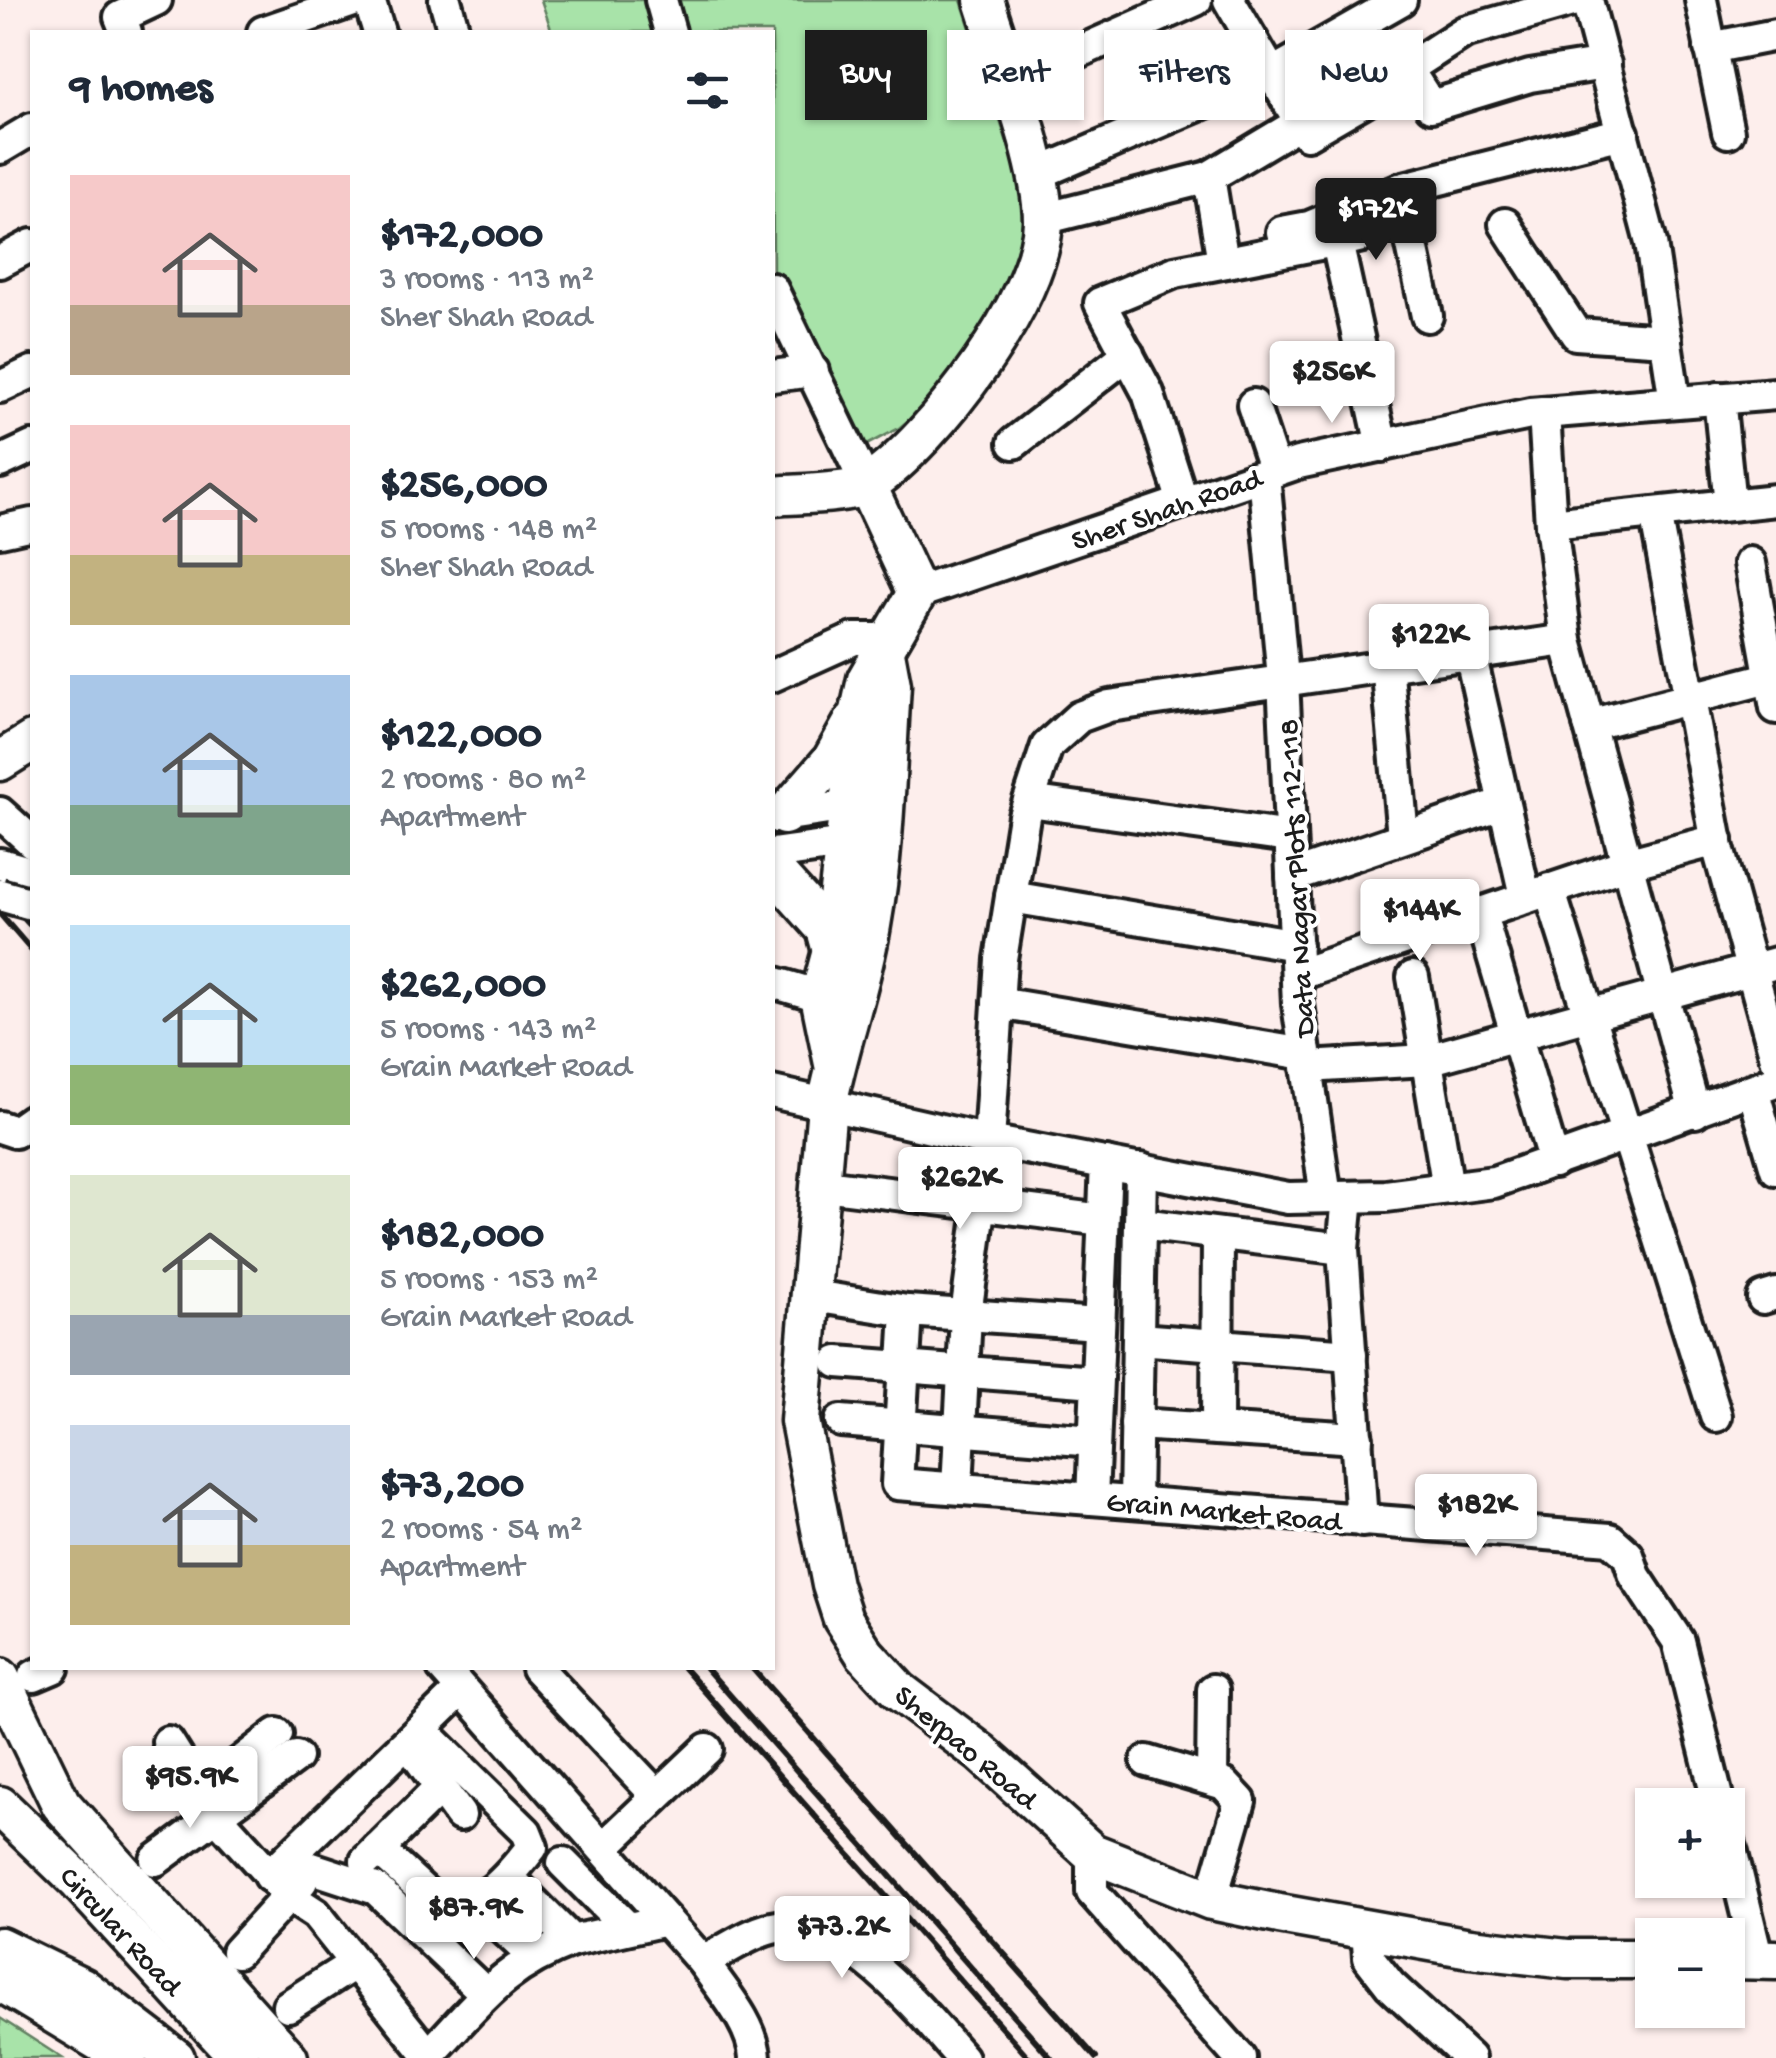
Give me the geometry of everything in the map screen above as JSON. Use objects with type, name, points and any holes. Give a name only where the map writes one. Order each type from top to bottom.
[{"type":"main road","points":[[984,0],[993,30]]},
{"type":"main road","points":[[775,496],[867,486],[958,395],[984,360],[1021,294],[1035,258],[1043,219],[1019,120]]},
{"type":"main road","points":[[862,842],[865,804],[860,711],[867,678],[917,593],[867,486]]},
{"type":"main road","points":[[865,804],[892,685],[887,646]]},
{"type":"main road","points":[[778,817],[832,760],[860,711]]},
{"type":"main road","points":[[0,762],[30,742]]},
{"type":"main road","name":"Sherpao Road","points":[[834,1066],[820,996],[862,842]]},
{"type":"main road","name":"Sherpao Road","points":[[862,842],[872,920],[860,985],[834,1066],[827,1105],[824,1184],[808,1296],[800,1421],[803,1453],[843,1619],[865,1654],[898,1691],[982,1752],[1092,1853],[1211,1900],[1470,1948],[1567,1958],[1635,1959]]},
{"type":"main road","points":[[775,872],[826,929],[832,950]]},
{"type":"main road","points":[[29,1674],[61,1804],[288,2058]]},
{"type":"main road","name":"Circular Road","points":[[0,1806],[77,1880],[240,2058]]},
{"type":"main road","name":"Circular Road","points":[[0,1947],[82,1987],[176,2058]]},
{"type":"main road","points":[[0,1981],[127,2058]]},
{"type":"street","points":[[125,30],[120,17],[156,0]]},
{"type":"street","points":[[269,30],[356,0]]},
{"type":"street","points":[[369,0],[378,30]]},
{"type":"street","points":[[445,0],[453,30]]},
{"type":"street","points":[[662,0],[670,30]]},
{"type":"street","points":[[1084,50],[1196,0]]},
{"type":"street","points":[[1230,0],[1307,134],[1331,120]]},
{"type":"street","points":[[1035,175],[1271,74],[1401,0]]},
{"type":"street","points":[[1423,59],[1464,32],[1574,0]]},
{"type":"street","points":[[1587,0],[1651,243],[1675,402]]},
{"type":"street","points":[[1701,0],[1728,132]]},
{"type":"street","points":[[1710,48],[1776,34]]},
{"type":"street","points":[[1423,95],[1430,106],[1530,76],[1604,64]]},
{"type":"street","points":[[1043,219],[1209,177],[1301,122]]},
{"type":"street","points":[[0,148],[30,131]]},
{"type":"street","points":[[1284,250],[1282,232],[1309,226],[1400,189],[1623,133]]},
{"type":"street","points":[[1209,177],[1223,262]]},
{"type":"street","points":[[1400,189],[1427,316]]},
{"type":"street","points":[[1505,224],[1576,334],[1666,340]]},
{"type":"street","points":[[1183,502],[1148,392],[1100,302],[1175,272],[1371,234],[1337,242],[1382,446]]},
{"type":"street","points":[[0,262],[30,247]]},
{"type":"street","points":[[775,296],[867,486]]},
{"type":"street","points":[[1014,443],[1128,354]]},
{"type":"street","points":[[775,376],[814,371]]},
{"type":"street","points":[[0,387],[30,373]]},
{"type":"street","name":"Sher Shah Road","points":[[917,593],[1270,473],[1382,446],[1544,413],[1776,394]]},
{"type":"street","points":[[1719,398],[1730,504]]},
{"type":"street","name":"Data Nagar Plots 112-118","points":[[1252,405],[1270,473],[1296,960],[1306,1061],[1337,1197],[1344,1249],[1362,1521]]},
{"type":"street","points":[[1544,413],[1551,524],[1566,640],[1694,1112]]},
{"type":"street","points":[[0,462],[30,448]]},
{"type":"street","points":[[1551,524],[1776,500]]},
{"type":"street","points":[[1655,512],[1717,840],[1763,967],[1776,1058]]},
{"type":"street","points":[[0,531],[30,524]]},
{"type":"street","points":[[1750,563],[1776,708]]},
{"type":"street","points":[[775,675],[854,640],[887,646]]},
{"type":"street","points":[[956,1488],[966,1315],[978,1204],[990,1141],[998,1003],[1011,897],[1029,801],[1047,746],[1079,717],[1109,706],[1566,640]]},
{"type":"street","points":[[1470,653],[1502,804],[1586,1016],[1716,1416]]},
{"type":"street","points":[[1387,664],[1403,836]]},
{"type":"street","points":[[1588,725],[1772,677]]},
{"type":"street","points":[[1029,801],[1290,837]]},
{"type":"street","points":[[778,817],[865,804]]},
{"type":"street","points":[[1292,876],[1502,804]]},
{"type":"street","points":[[0,813],[30,840]]},
{"type":"street","points":[[1011,897],[1296,960],[1480,912],[1626,864],[1717,840]]},
{"type":"street","points":[[775,854],[862,842]]},
{"type":"street","points":[[0,864],[30,872]]},
{"type":"street","points":[[0,895],[30,903]]},
{"type":"street","points":[[1480,912],[1554,1162]]},
{"type":"street","points":[[998,1003],[1306,1061],[1427,1060],[1763,967]]},
{"type":"street","points":[[1413,977],[1448,1188]]},
{"type":"street","points":[[775,983],[820,996]]},
{"type":"street","points":[[775,1093],[990,1141],[1288,1198],[1494,1182],[1764,1086],[1776,1169]]},
{"type":"street","points":[[0,1128],[15,1132],[30,1121]]},
{"type":"street","points":[[1092,1499],[1106,1162]]},
{"type":"street","points":[[1135,1502],[1142,1169]]},
{"type":"street","points":[[824,1184],[1103,1220]]},
{"type":"street","points":[[1140,1224],[1344,1249]]},
{"type":"street","points":[[1217,1429],[1218,1236]]},
{"type":"street","points":[[808,1296],[907,1311],[1099,1324]]},
{"type":"street","name":"Grain Market Road","points":[[907,1311],[898,1484],[1610,1538],[1628,1555],[1635,1576],[1678,1641],[1716,1788]]},
{"type":"street","points":[[1138,1339],[1350,1355]]},
{"type":"street","points":[[838,1362],[1096,1382]]},
{"type":"street","points":[[841,1421],[1094,1441]]},
{"type":"street","points":[[1136,1424],[1357,1438]]},
{"type":"street","points":[[539,1670],[657,1796]]},
{"type":"street","points":[[237,1952],[328,1820],[414,1736],[452,1679],[702,1962],[735,2010],[755,2048],[755,2058]]},
{"type":"street","points":[[1212,1780],[1213,1690]]},
{"type":"street","points":[[414,1736],[440,1788],[460,1815]]},
{"type":"street","points":[[414,1736],[526,1832],[532,1847]]},
{"type":"street","points":[[168,1742],[210,1806],[280,1887],[316,1914],[427,2057],[484,1992],[532,1956],[572,1941],[666,1920]]},
{"type":"street","points":[[156,1860],[210,1806],[286,1745]]},
{"type":"street","points":[[603,1848],[706,1749]]},
{"type":"street","points":[[1146,1761],[1224,1784],[1240,1802],[1211,1900]]},
{"type":"street","points":[[357,1882],[366,1861],[440,1788]]},
{"type":"street","points":[[359,1789],[388,1839],[440,1907],[476,1903],[508,1877],[566,1805]]},
{"type":"street","points":[[280,1887],[312,1868],[324,1850],[328,1820]]},
{"type":"street","points":[[1092,1853],[1092,1892],[1240,2058]]},
{"type":"street","points":[[563,1864],[628,1928]]},
{"type":"street","points":[[312,1868],[376,1888],[484,1992]]},
{"type":"street","points":[[508,1877],[572,1941]]},
{"type":"street","points":[[1741,1898],[1754,1959]]},
{"type":"street","points":[[476,1903],[532,1956]]},
{"type":"street","points":[[702,1962],[770,1928],[793,1926],[817,1932],[862,1958],[906,1994],[962,2058]]},
{"type":"street","points":[[1367,1928],[1369,1958],[1390,1985],[1468,2058]]},
{"type":"street","points":[[288,2006],[354,1964]]},
{"type":"green space","points":[[541,0],[961,0],[971,30],[947,30],[947,120],[1000,120],[1027,204],[1023,232],[1014,268],[964,373],[899,428],[861,448],[775,282],[775,30],[551,30]]},
{"type":"green space","points":[[0,2018],[62,2058],[0,2058]]},
{"type":"railway","points":[[0,892],[29,924]]},
{"type":"railway","points":[[0,914],[30,949]]},
{"type":"railway","points":[[686,1670],[1029,2058]]},
{"type":"railway","points":[[708,1670],[1051,2058]]},
{"type":"railway","points":[[754,1670],[1096,2058]]}]
